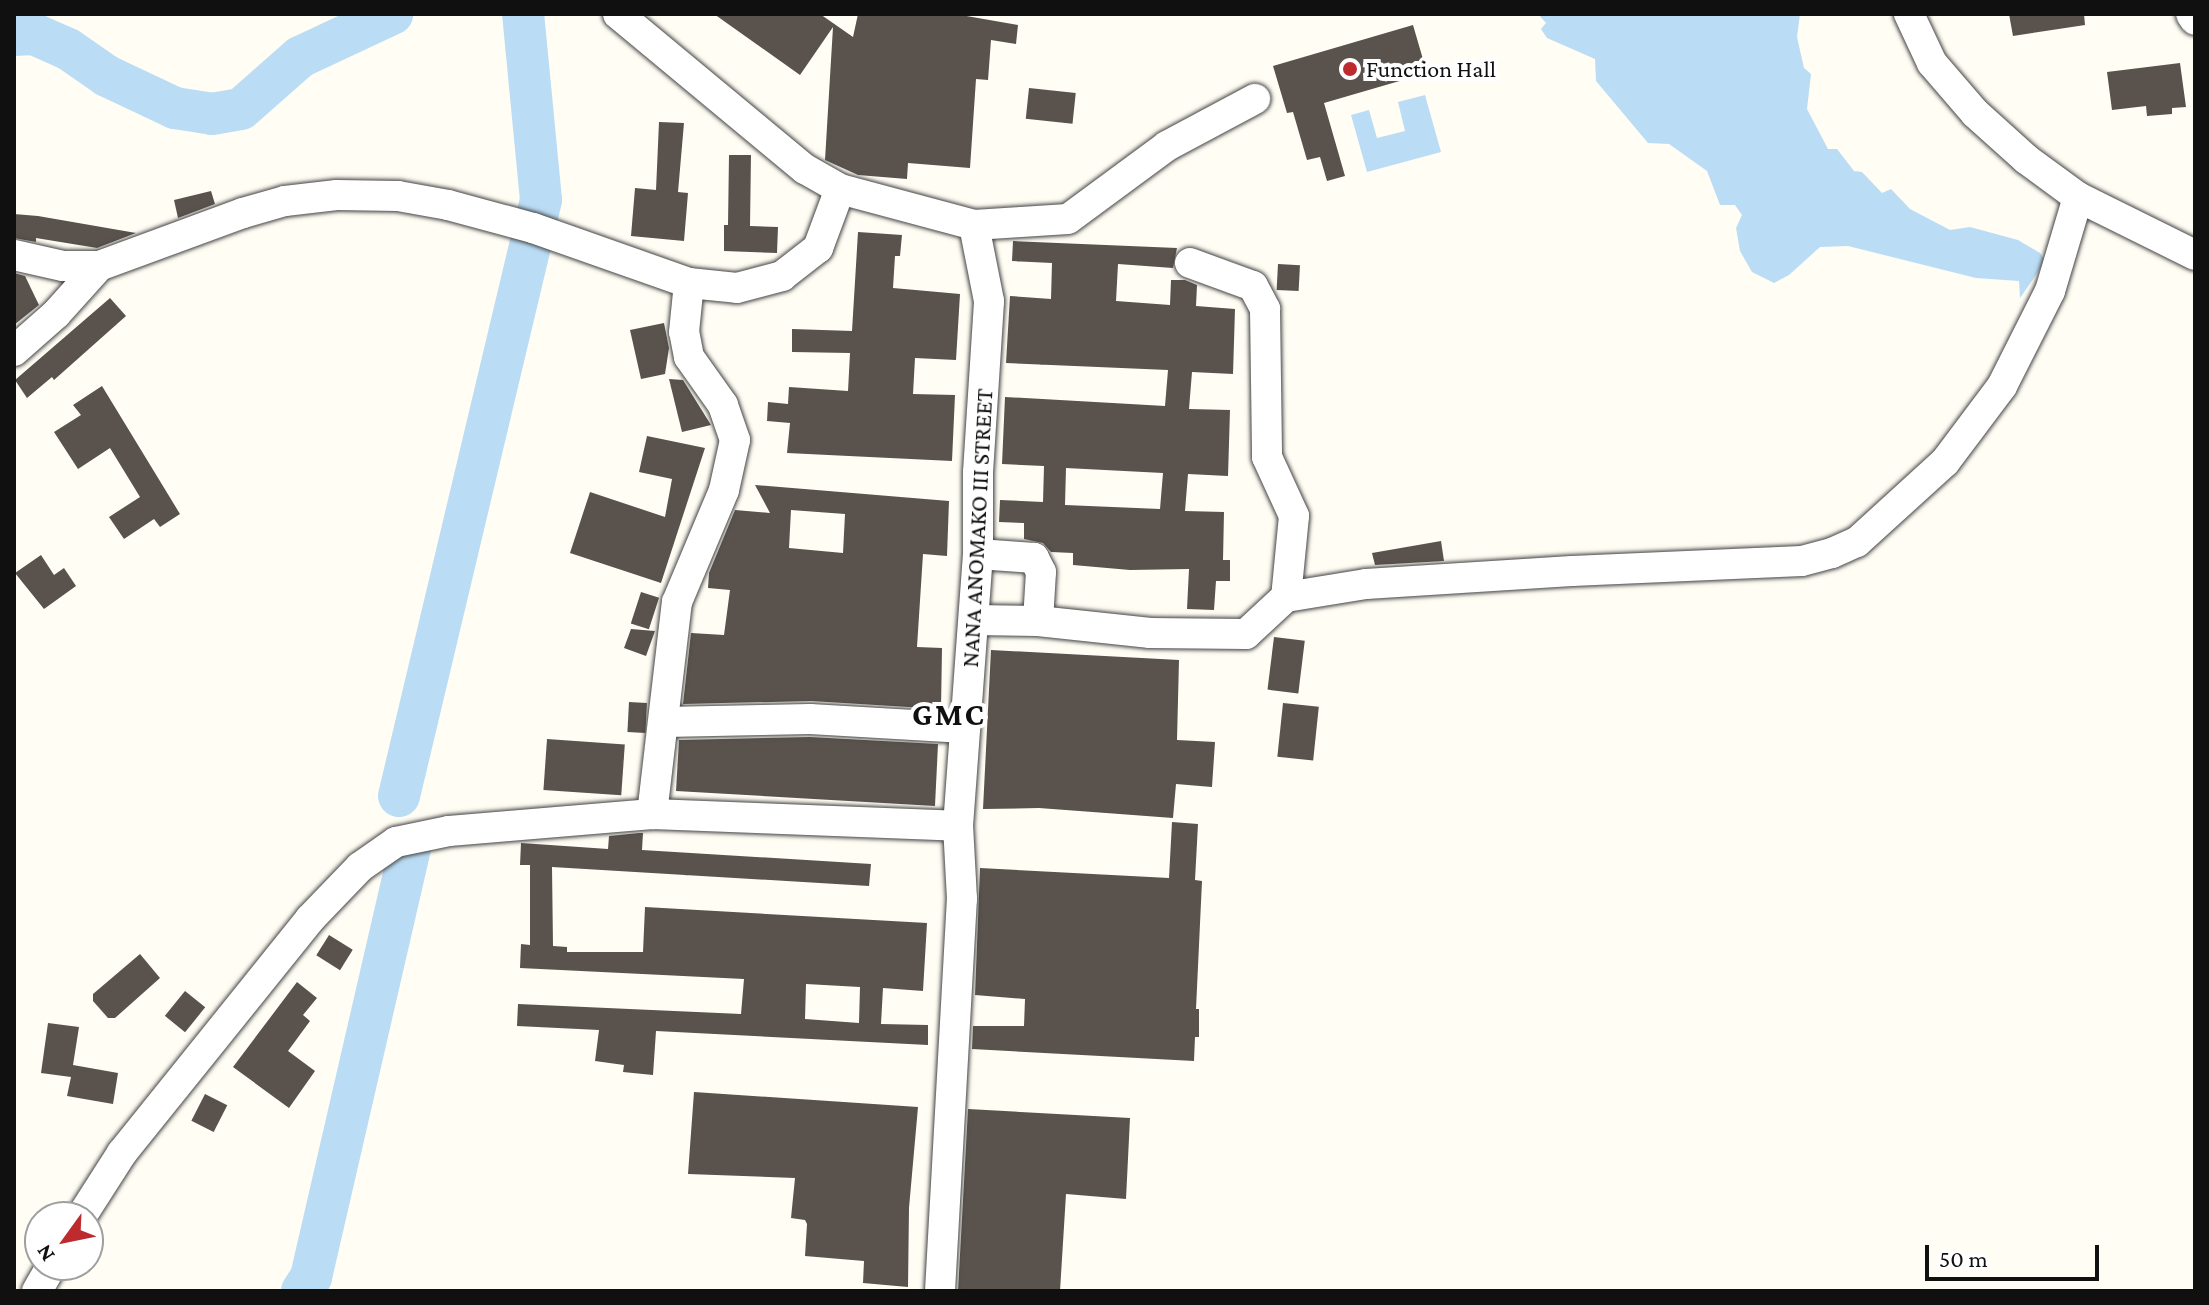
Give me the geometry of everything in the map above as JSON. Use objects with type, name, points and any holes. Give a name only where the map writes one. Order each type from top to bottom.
[{"type":"street","points":[[618,14],[780,150],[840,189],[974,225],[1068,219],[1167,146],[1255,99]]},
{"type":"street","points":[[1909,14],[1932,63],[1975,113],[2026,159],[2078,197],[2194,249]]},
{"type":"street","points":[[2191,14],[2195,20]]},
{"type":"street","points":[[14,255],[63,266],[99,266],[243,213],[285,201],[337,195],[398,196],[448,205],[533,228],[689,283],[737,288],[782,276],[818,248],[840,189]]},
{"type":"street","points":[[974,620],[1038,621],[1150,633],[1246,634],[1286,597],[1366,584],[1802,561],[1857,542],[1945,462],[2002,386],[2050,291],[2078,197]]},
{"type":"street","name":"NANA ANOMAKO III STREET","points":[[940,1291],[962,899],[958,826],[978,554],[978,472],[989,301],[974,225]]},
{"type":"street","points":[[1190,263],[1253,286],[1265,309],[1267,457],[1294,516],[1286,597]]},
{"type":"street","points":[[14,351],[39,331],[99,266]]},
{"type":"street","points":[[652,814],[677,602],[717,509],[735,440],[723,405],[689,357],[684,332],[689,283]]},
{"type":"street","points":[[978,554],[1034,558],[1039,562],[1038,621]]},
{"type":"street","points":[[665,722],[746,718],[965,728]]},
{"type":"street","points":[[91,1201],[122,1153],[310,919],[375,854],[396,842],[449,831],[652,814],[958,826]]},
{"type":"water","points":[[1538,14],[1800,14],[1797,37],[1804,68],[1811,74],[1807,109],[1828,149],[1837,149],[1854,171],[1862,172],[1882,193],[1891,189],[1910,209],[1950,230],[1970,227],[2018,240],[2040,253],[2044,259],[2042,266],[2020,298],[2019,281],[1976,278],[1848,246],[1820,247],[1789,275],[1774,283],[1752,272],[1740,251],[1736,228],[1742,215],[1735,205],[1720,205],[1707,171],[1669,144],[1648,143],[1596,81],[1595,59],[1547,38],[1541,29],[1546,23]]},
{"type":"water","points":[[1425,95],[1441,152],[1367,172],[1351,115],[1369,110],[1377,138],[1405,131],[1398,102]]},
{"type":"building","points":[[714,14],[820,14],[853,37],[858,14],[955,14],[1018,25],[1016,44],[991,40],[988,80],[976,79],[970,168],[908,163],[907,179],[858,175],[825,160],[833,27],[800,75]]},
{"type":"building","points":[[2009,14],[2084,14],[2085,25],[2013,36]]},
{"type":"building","name":"Function Hall","points":[[1413,25],[1427,73],[1324,103],[1345,176],[1327,181],[1320,157],[1307,160],[1293,112],[1287,113],[1273,66]]},
{"type":"building","points":[[2180,63],[2186,107],[2172,108],[2172,114],[2147,116],[2146,106],[2112,110],[2107,72]]},
{"type":"building","points":[[1029,88],[1076,93],[1073,124],[1026,119]]},
{"type":"building","points":[[659,122],[684,123],[678,192],[688,193],[684,241],[631,236],[635,188],[656,190]]},
{"type":"building","points":[[729,155],[751,155],[750,226],[778,227],[777,253],[724,251],[724,225],[728,225]]},
{"type":"building","points":[[211,191],[215,204],[178,218],[174,200]]},
{"type":"building","points":[[14,214],[136,233],[97,248],[36,238],[36,242],[14,238]]},
{"type":"building","points":[[858,232],[902,235],[900,256],[895,256],[893,288],[960,294],[956,360],[915,358],[913,394],[955,395],[952,461],[787,453],[790,423],[767,421],[768,402],[788,404],[789,387],[848,391],[850,353],[792,352],[792,329],[852,331]]},
{"type":"building","points":[[1013,241],[1177,248],[1173,268],[1118,264],[1116,301],[1170,305],[1171,280],[1185,280],[1197,285],[1196,306],[1235,309],[1233,374],[1192,372],[1189,409],[1230,410],[1228,476],[1188,474],[1185,511],[1224,512],[1223,560],[1230,560],[1230,581],[1216,581],[1214,610],[1187,609],[1189,569],[1130,570],[1073,565],[1073,553],[1051,552],[1043,543],[1024,539],[1024,523],[999,522],[1000,500],[1043,502],[1044,466],[1002,464],[1005,397],[1165,406],[1168,370],[1006,363],[1010,296],[1051,299],[1052,263],[1012,261]],"holes":[[[1066,468],[1163,473],[1160,509],[1065,505]]]},
{"type":"building","points":[[1278,264],[1300,265],[1299,291],[1277,290]]},
{"type":"building","points":[[14,273],[25,276],[39,305],[14,325]]},
{"type":"building","points":[[110,298],[126,316],[54,380],[52,377],[27,398],[15,380]]},
{"type":"building","points":[[664,323],[669,348],[665,374],[641,379],[630,330]]},
{"type":"building","points":[[669,379],[683,380],[711,425],[682,432]]},
{"type":"building","points":[[102,386],[180,514],[160,527],[154,519],[124,539],[109,517],[140,497],[110,448],[78,469],[54,432],[81,415],[73,405]]},
{"type":"building","points":[[647,436],[705,448],[661,583],[570,553],[590,492],[665,517],[672,479],[639,472]]},
{"type":"building","points":[[755,485],[949,501],[947,556],[923,554],[917,647],[942,648],[941,709],[811,701],[683,704],[691,633],[724,635],[730,590],[708,588],[709,573],[735,510],[770,513]],"holes":[[[791,510],[845,514],[843,553],[789,548]]]},
{"type":"building","points":[[1441,541],[1444,561],[1375,565],[1372,553]]},
{"type":"building","points":[[41,555],[54,575],[64,568],[76,586],[44,609],[15,573]]},
{"type":"building","points":[[641,592],[659,598],[649,629],[631,623]]},
{"type":"building","points":[[631,629],[655,631],[646,656],[624,648]]},
{"type":"building","points":[[1274,637],[1305,641],[1298,693],[1268,690]]},
{"type":"building","points":[[991,650],[1179,660],[1177,740],[1215,742],[1212,787],[1176,784],[1173,818],[1039,808],[983,809]]},
{"type":"building","points":[[629,702],[647,703],[645,733],[627,732]]},
{"type":"building","points":[[1283,703],[1319,707],[1313,760],[1277,757]]},
{"type":"building","points":[[810,737],[938,744],[935,806],[676,791],[679,740]]},
{"type":"building","points":[[547,739],[625,744],[621,795],[543,790]]},
{"type":"building","points":[[1172,822],[1198,824],[1195,880],[1202,881],[1196,1009],[1199,1009],[1199,1037],[1195,1037],[1194,1061],[972,1049],[973,1026],[1024,1026],[1025,999],[975,995],[980,868],[1169,878]]},
{"type":"building","points":[[643,833],[642,850],[871,864],[869,886],[552,867],[553,946],[567,947],[567,952],[643,952],[645,907],[927,923],[923,991],[883,988],[881,1024],[928,1025],[928,1045],[656,1031],[653,1075],[623,1072],[624,1065],[595,1061],[599,1030],[517,1026],[518,1004],[741,1014],[744,979],[520,968],[521,944],[530,945],[530,865],[520,865],[521,843],[608,849],[609,836]],"holes":[[[806,984],[860,987],[859,1023],[805,1019]]]},
{"type":"building","points":[[329,935],[353,950],[340,970],[316,955]]},
{"type":"building","points":[[140,954],[160,978],[115,1018],[108,1018],[93,1001],[93,994]]},
{"type":"building","points":[[297,982],[317,998],[303,1015],[310,1021],[288,1051],[315,1071],[289,1108],[233,1067]]},
{"type":"building","points":[[185,991],[205,1007],[185,1032],[165,1016]]},
{"type":"building","points":[[48,1023],[79,1027],[73,1065],[118,1073],[113,1104],[67,1096],[71,1077],[41,1073]]},
{"type":"building","points":[[694,1092],[918,1107],[909,1208],[908,1287],[863,1283],[864,1261],[805,1256],[807,1224],[805,1220],[791,1218],[795,1178],[688,1174]]},
{"type":"building","points":[[205,1094],[227,1105],[214,1132],[191,1121]]},
{"type":"building","points":[[968,1109],[1130,1118],[1126,1199],[1066,1194],[1060,1291],[958,1291]]},
{"type":"waterway","points":[[14,35],[34,34],[68,49],[107,76],[175,108],[212,114],[241,109],[300,57],[392,14]]},
{"type":"waterway","points":[[399,796],[541,200],[523,14]]},
{"type":"waterway","points":[[302,1291],[311,1277],[411,845]]},
{"type":"place","name":"Function Hall","points":[[1350,69]]},
{"type":"district","name":"GMC","points":[[949,714]]}]
